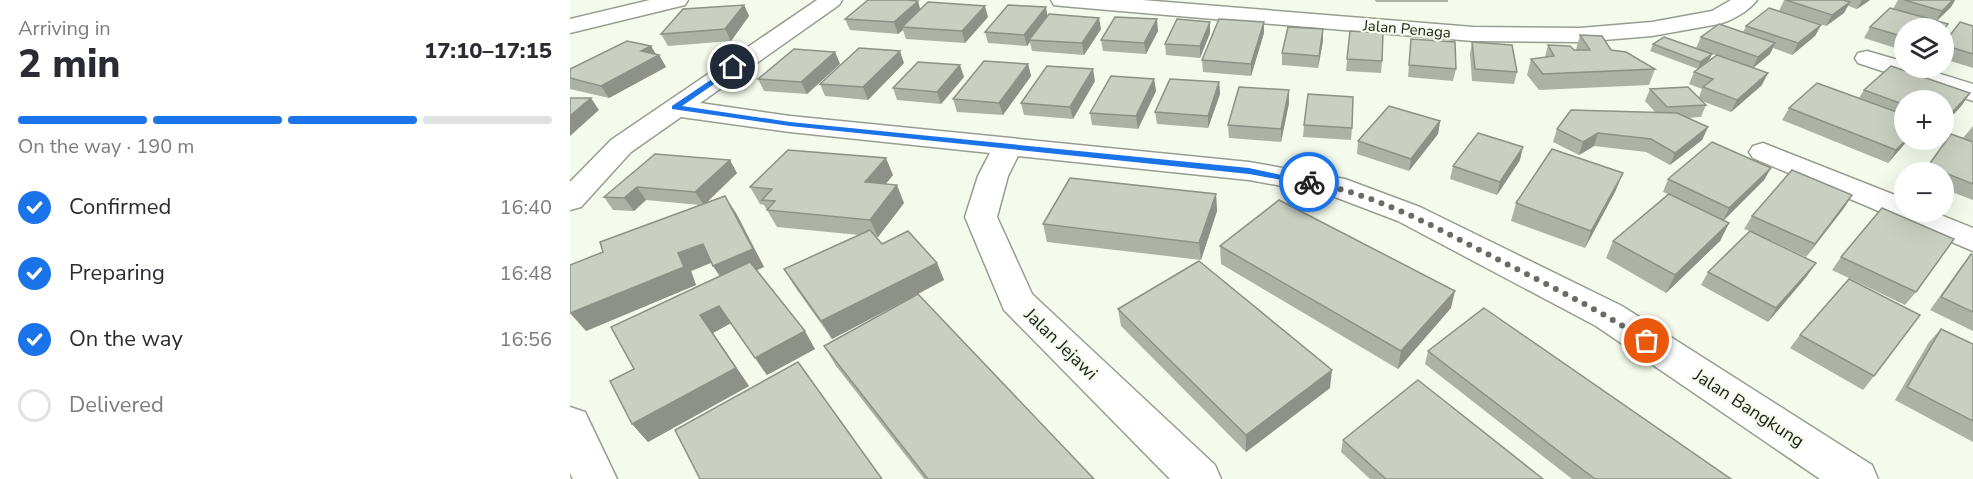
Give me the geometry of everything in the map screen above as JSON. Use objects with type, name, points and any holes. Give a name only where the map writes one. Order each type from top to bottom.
[{"type":"street","points":[[570,20],[630,6],[677,0]]},
{"type":"street","points":[[570,200],[621,146],[831,0]]},
{"type":"street","name":"Jalan Penaga","points":[[1062,0],[1473,34],[1580,35],[1652,29],[1719,17],[1746,0]]},
{"type":"street","points":[[1704,0],[1719,17]]},
{"type":"street","points":[[570,26],[630,6]]},
{"type":"street","points":[[1867,58],[1973,93]]},
{"type":"street","name":"Jalan Bangkung","points":[[675,108],[790,124],[1249,171],[1334,186],[1409,214],[1609,316],[1856,479]]},
{"type":"street","name":"Jalan Jejawi","points":[[1008,146],[993,176],[981,217],[1017,301],[1199,479]]},
{"type":"street","points":[[1763,152],[1894,206]]},
{"type":"street","points":[[1931,222],[1973,240]]},
{"type":"street","points":[[570,425],[596,479]]},
{"type":"building","points":[[868,0],[918,1],[894,22],[845,19]]},
{"type":"building","points":[[1786,0],[1843,0],[1850,2],[1832,15]]},
{"type":"building","points":[[1904,0],[1953,0],[1942,11]]},
{"type":"building","points":[[928,2],[985,6],[962,31],[902,27]]},
{"type":"building","points":[[744,5],[725,29],[661,34],[683,9]]},
{"type":"building","points":[[1008,5],[1046,7],[1024,35],[985,32]]},
{"type":"building","points":[[1769,8],[1821,25],[1798,43],[1746,26]]},
{"type":"building","points":[[1890,8],[1926,18],[1894,18],[1894,34],[1870,27]]},
{"type":"building","points":[[1049,14],[1099,18],[1082,43],[1029,40]]},
{"type":"building","points":[[1115,17],[1157,19],[1144,43],[1101,40]]},
{"type":"building","points":[[1177,19],[1210,22],[1200,46],[1165,44]]},
{"type":"building","points":[[1219,19],[1264,22],[1251,64],[1202,60]]},
{"type":"building","points":[[1960,22],[1973,26],[1973,54],[1954,48],[1954,30]]},
{"type":"building","points":[[1719,24],[1775,43],[1758,57],[1701,37]]},
{"type":"building","points":[[1288,27],[1323,29],[1319,56],[1282,53]]},
{"type":"building","points":[[1350,31],[1383,33],[1382,61],[1347,59]]},
{"type":"building","points":[[1580,35],[1602,36],[1611,50],[1626,52],[1655,69],[1543,74],[1531,59],[1554,56],[1548,45],[1570,46],[1574,50],[1590,50]]},
{"type":"building","points":[[1664,37],[1712,54],[1700,62],[1653,44]]},
{"type":"building","points":[[1411,39],[1455,42],[1456,69],[1409,65]]},
{"type":"building","points":[[627,41],[651,46],[641,51],[659,55],[601,86],[570,78],[570,69]]},
{"type":"building","points":[[1472,42],[1512,45],[1517,72],[1475,69]]},
{"type":"building","points":[[859,48],[900,51],[863,87],[820,84]]},
{"type":"building","points":[[794,49],[835,52],[801,82],[758,79]]},
{"type":"building","points":[[1717,55],[1768,73],[1737,100],[1703,87],[1713,79],[1694,72]]},
{"type":"building","points":[[984,61],[1028,64],[999,103],[953,99]]},
{"type":"building","points":[[918,62],[960,65],[937,92],[893,88]]},
{"type":"building","points":[[1047,66],[1093,69],[1070,107],[1021,103]]},
{"type":"building","points":[[1891,66],[1894,67],[1894,78],[1926,78],[1970,93],[1954,110],[1954,90],[1894,90],[1894,101],[1864,90]]},
{"type":"building","points":[[1111,76],[1154,79],[1136,116],[1090,113]]},
{"type":"building","points":[[1170,79],[1219,82],[1208,116],[1155,112]]},
{"type":"building","points":[[1817,83],[1894,111],[1894,149],[1789,108]]},
{"type":"building","points":[[1239,87],[1289,90],[1281,129],[1228,125]]},
{"type":"building","points":[[1688,87],[1706,105],[1667,107],[1650,89]]},
{"type":"building","points":[[1308,94],[1353,97],[1352,128],[1304,125]]},
{"type":"building","points":[[570,98],[591,98],[570,116]]},
{"type":"building","points":[[1389,106],[1440,121],[1411,159],[1358,141]]},
{"type":"building","points":[[1571,110],[1677,113],[1708,127],[1675,153],[1651,139],[1598,133],[1583,142],[1557,129]]},
{"type":"building","points":[[1478,133],[1523,147],[1500,182],[1453,166]]},
{"type":"building","points":[[1954,135],[1973,142],[1973,184],[1954,176],[1954,162],[1931,162],[1940,150],[1954,150]]},
{"type":"building","points":[[1712,142],[1771,168],[1729,208],[1668,179]]},
{"type":"building","points":[[1552,149],[1623,173],[1591,231],[1516,203]]},
{"type":"building","points":[[788,150],[886,158],[865,182],[897,185],[870,220],[767,210],[775,201],[762,200],[772,189],[750,187]]},
{"type":"building","points":[[655,154],[730,160],[695,192],[637,187],[624,198],[604,197]]},
{"type":"building","points":[[1792,170],[1852,195],[1815,244],[1752,216]]},
{"type":"building","points":[[1070,178],[1216,194],[1199,243],[1043,224]]},
{"type":"building","points":[[1669,194],[1729,223],[1675,275],[1613,241]]},
{"type":"building","points":[[725,196],[753,249],[713,266],[703,244],[678,253],[684,267],[570,313],[570,265],[603,252],[600,242]]},
{"type":"building","points":[[1279,200],[1455,291],[1401,351],[1220,246]]},
{"type":"building","points":[[1882,208],[1894,213],[1894,222],[1915,222],[1954,239],[1916,292],[1841,257]]},
{"type":"building","points":[[870,230],[882,244],[908,231],[937,263],[821,321],[784,269]]},
{"type":"building","points":[[1750,231],[1816,263],[1776,308],[1708,272]]},
{"type":"building","points":[[1971,254],[1973,255],[1973,312],[1941,297]]},
{"type":"building","points":[[1199,261],[1332,370],[1246,435],[1118,309]]},
{"type":"building","points":[[750,262],[805,331],[755,358],[719,306],[700,315],[736,368],[632,424],[610,381],[634,369],[611,327]]},
{"type":"building","points":[[1849,279],[1920,315],[1874,376],[1800,335]]},
{"type":"building","points":[[918,294],[1094,479],[928,479],[824,346]]},
{"type":"building","points":[[1484,308],[1731,479],[1595,479],[1428,351]]},
{"type":"building","points":[[1941,329],[1973,344],[1973,421],[1907,387]]},
{"type":"building","points":[[798,362],[882,479],[700,479],[675,430]]},
{"type":"building","points":[[1418,380],[1543,479],[1386,479],[1343,440]]},
{"type":"way so far","points":[[1309,182],[1334,186],[1409,214],[1609,316],[1647,341]]},
{"type":"route","points":[[733,67],[675,108],[790,124],[1249,171],[1309,182]]}]
